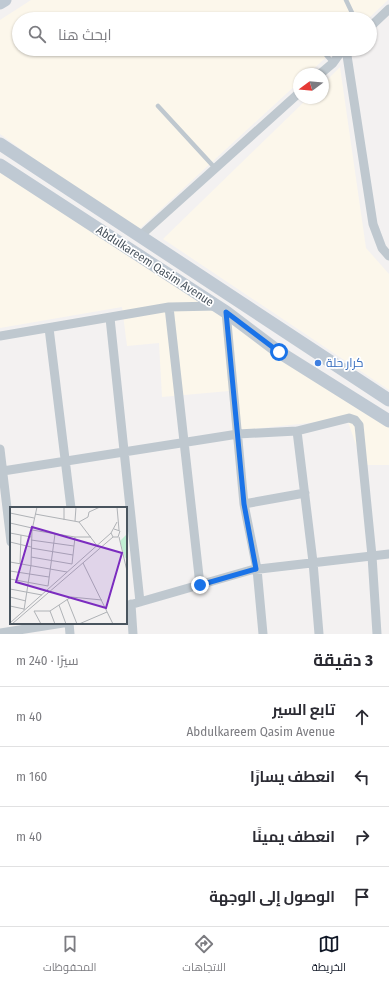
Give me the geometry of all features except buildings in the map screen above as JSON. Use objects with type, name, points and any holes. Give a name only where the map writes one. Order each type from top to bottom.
[{"type":"main road","points":[[0,3],[5,0]]},
{"type":"main road","name":"Abdulkareem Qasim Avenue","points":[[0,144],[389,400]]},
{"type":"main road","name":"Abdulkareem Qasim Avenue","points":[[2,170],[222,309],[279,352],[366,408],[389,421]]},
{"type":"street","points":[[377,20],[389,9]]},
{"type":"street","points":[[327,68],[338,56]]},
{"type":"street","points":[[347,56],[373,224],[382,248],[389,256]]},
{"type":"street","points":[[140,236],[293,98]]},
{"type":"street","points":[[168,307],[200,585]]},
{"type":"street","points":[[0,336],[168,307],[222,309],[238,434],[244,504],[256,569],[263,634]]},
{"type":"street","points":[[110,318],[124,452],[133,604],[133,634]]},
{"type":"street","points":[[49,328],[71,507]]},
{"type":"street","points":[[355,420],[366,408]]},
{"type":"street","points":[[3,471],[238,434],[297,431],[350,418],[355,420],[359,425],[372,556],[377,634]]},
{"type":"street","points":[[297,431],[313,562],[319,634]]},
{"type":"street","points":[[0,449],[10,533]]},
{"type":"street","points":[[244,504],[305,493]]},
{"type":"street","points":[[133,604],[256,569],[389,554]]},
{"type":"street","points":[[3,633],[21,627],[52,624]]},
{"type":"street","points":[[69,624],[70,634]]},
{"type":"lane","points":[[346,0],[352,12]]},
{"type":"lane","points":[[328,56],[333,63]]},
{"type":"lane","points":[[158,106],[215,168]]},
{"type":"shaded area","points":[[31,0],[388,0],[375,12],[12,12]]},
{"type":"shaded area","points":[[12,12],[12,56],[327,56],[314,68],[293,68],[293,88],[136,232],[0,134],[0,20]]},
{"type":"shaded area","points":[[340,67],[366,248],[389,274],[389,390],[163,239],[302,104],[329,104],[329,78]]},
{"type":"shaded area","points":[[0,171],[389,425],[389,465],[363,465],[347,419],[242,430],[229,391],[162,397],[159,343],[127,346],[122,307],[0,328]]},
{"type":"place","name":"كرار حلة","points":[[318,363]]},
{"type":"route","points":[[200,585],[256,569],[244,504],[226,312],[279,352]]}]
